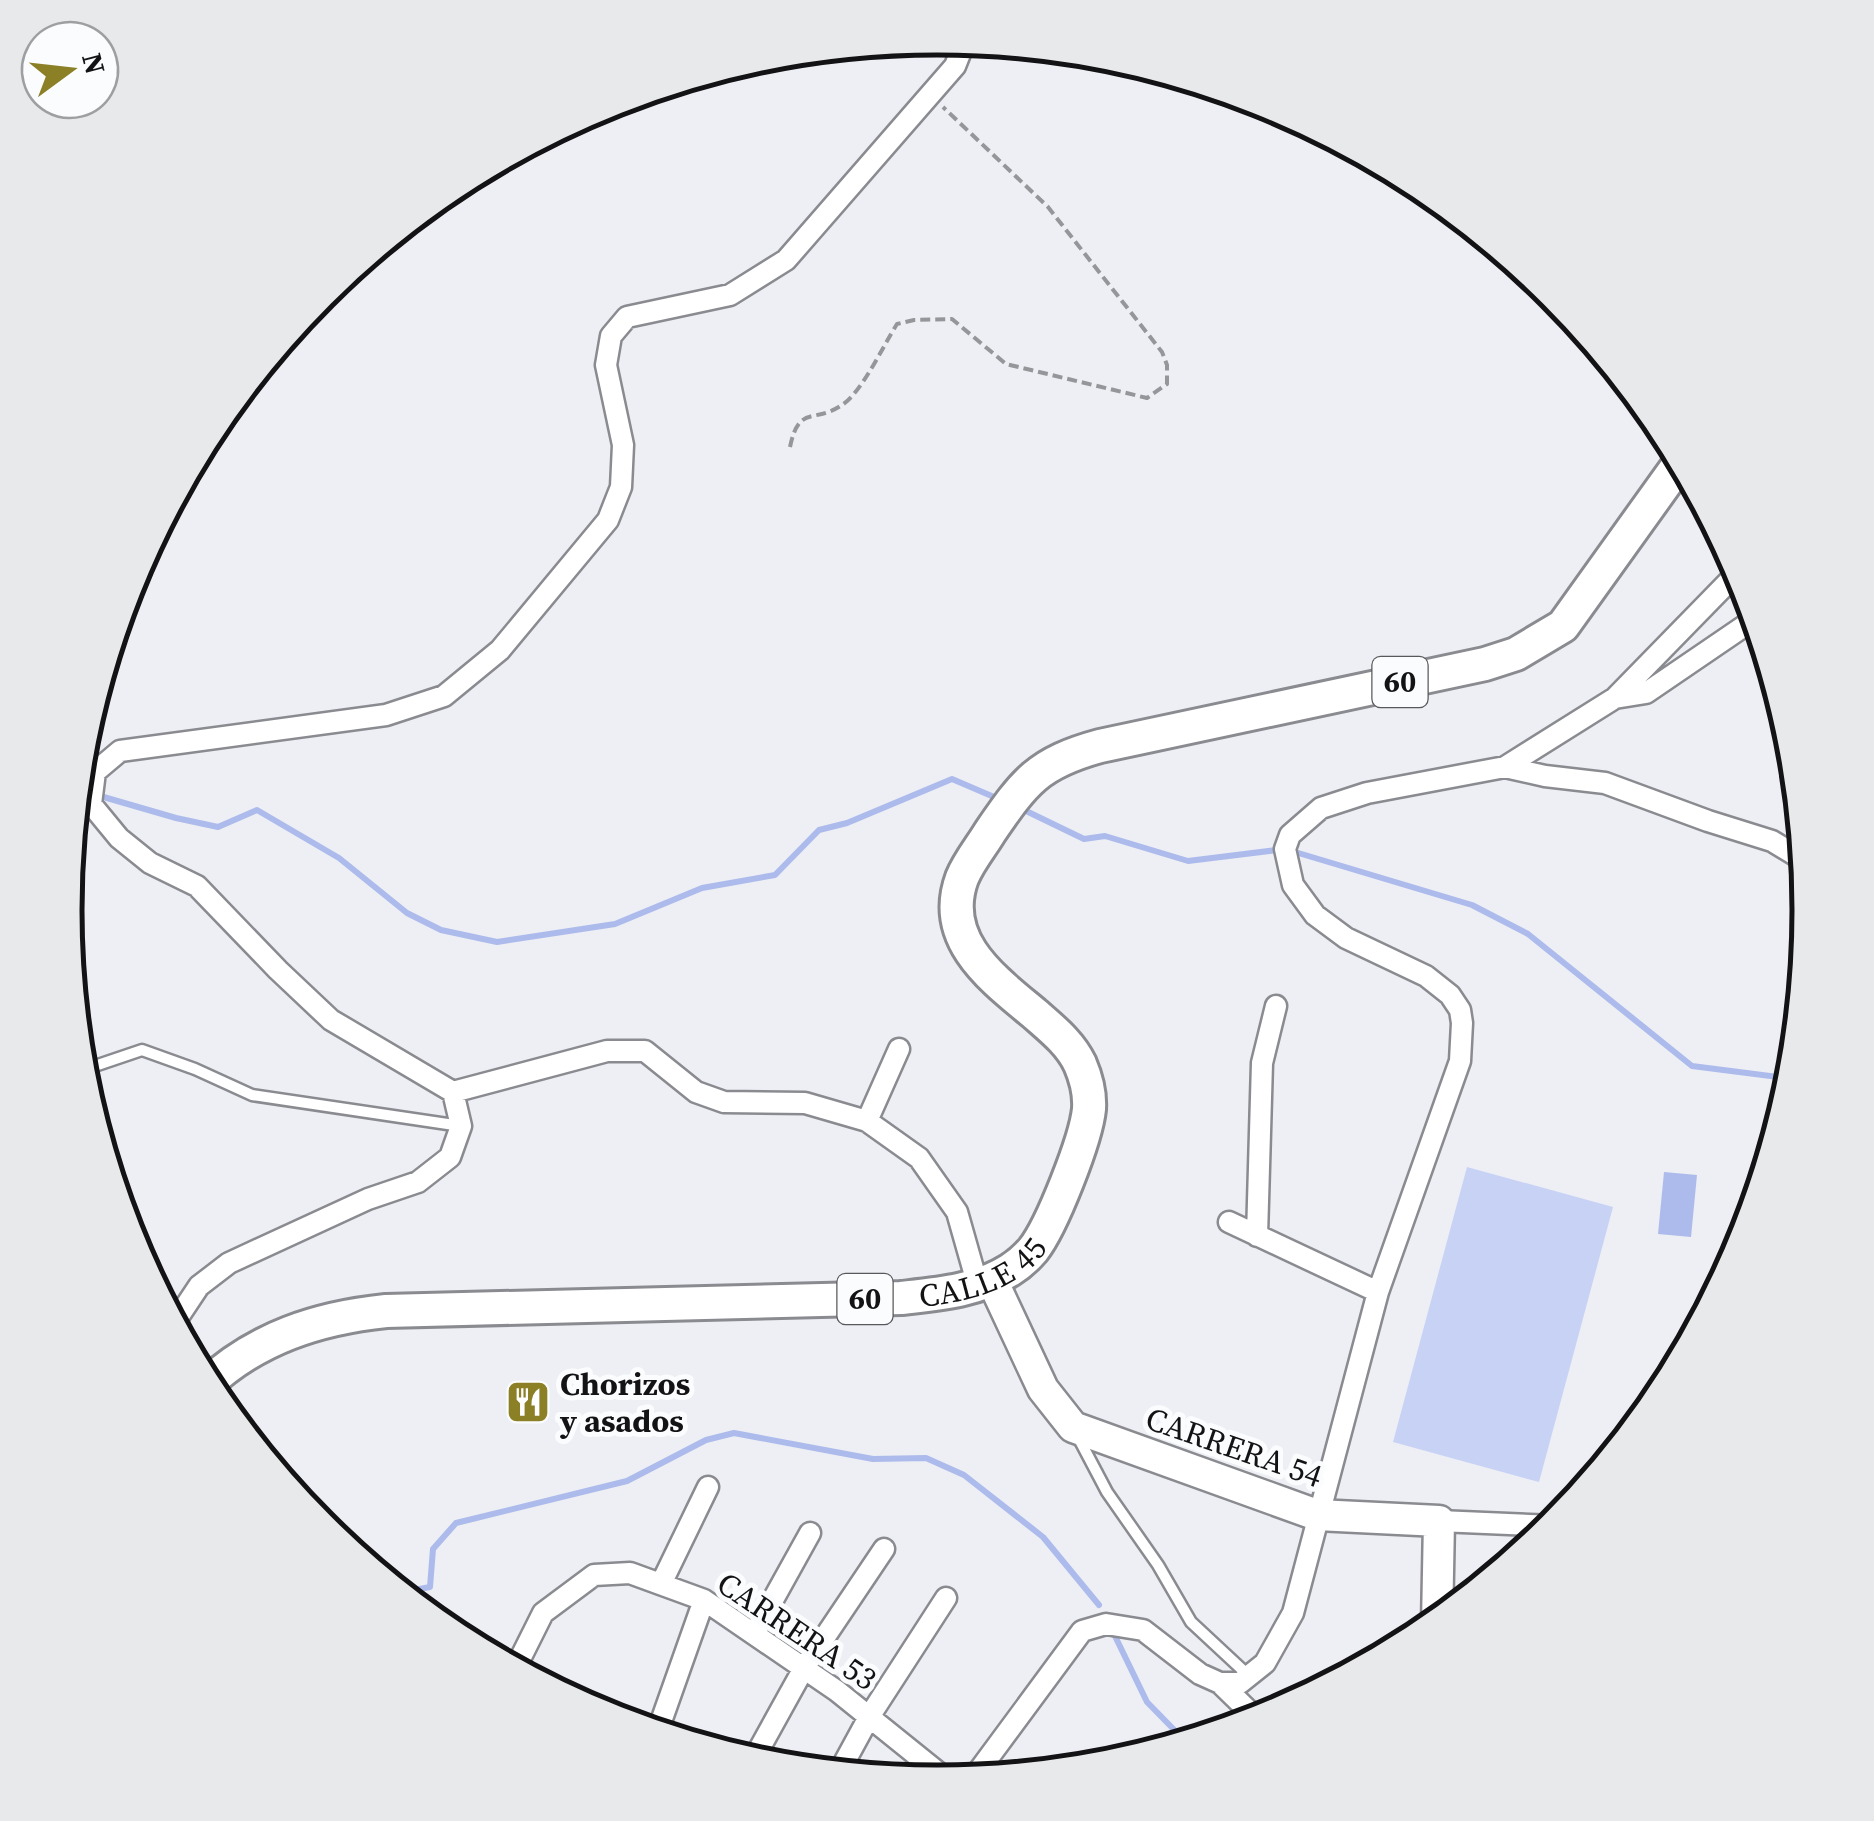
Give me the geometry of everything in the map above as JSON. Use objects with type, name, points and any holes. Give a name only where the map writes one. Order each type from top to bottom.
[{"type":"main road","name":"CALLE 45","points":[[218,1374],[263,1344],[338,1316],[386,1310],[901,1298],[985,1283],[1012,1269],[1032,1251],[1048,1226],[1084,1132],[1089,1107],[1084,1076],[1071,1048],[970,954],[960,930],[957,903],[962,879],[996,823],[1034,774],[1060,758],[1100,746],[1485,664],[1516,654],[1562,626],[1672,474]]},
{"type":"street","points":[[182,1312],[199,1286],[229,1264],[368,1199],[418,1182],[450,1156],[462,1126],[453,1092],[332,1020],[196,886],[150,862],[119,838],[91,804],[95,772],[120,752],[386,715],[444,696],[500,650],[608,520],[621,487],[623,445],[606,365],[611,336],[626,317],[730,295],[786,260],[955,66],[957,56]]},
{"type":"street","points":[[1220,1683],[1240,1683],[1266,1663],[1293,1613],[1378,1292],[1460,1060],[1460,1010],[1450,995],[1426,976],[1346,938],[1314,915],[1293,886],[1285,849],[1290,835],[1320,808],[1367,793],[1505,767],[1614,698],[1727,583]]},
{"type":"street","points":[[1614,698],[1646,693],[1743,627]]},
{"type":"street","points":[[1505,767],[1605,782],[1772,842],[1791,853]]},
{"type":"street","points":[[1257,1236],[1262,1063],[1276,1006]]},
{"type":"street","points":[[867,1122],[899,1049]]},
{"type":"street","points":[[453,1092],[607,1051],[644,1050],[696,1092],[724,1102],[805,1104],[867,1122],[919,1158],[957,1212],[985,1283],[1043,1389],[1073,1427]]},
{"type":"street","points":[[1229,1222],[1378,1292]]},
{"type":"street","name":"CARRERA 54","points":[[1073,1427],[1317,1515],[1532,1525]]},
{"type":"street","points":[[661,1584],[708,1487]]},
{"type":"street","points":[[1437,1604],[1439,1521]]},
{"type":"street","points":[[754,1634],[810,1534]]},
{"type":"street","points":[[760,1748],[804,1668],[884,1548]]},
{"type":"street","name":"CARRERA 53","points":[[521,1657],[543,1613],[594,1575],[630,1573],[704,1600],[804,1668],[930,1766]]},
{"type":"street","points":[[845,1761],[869,1716],[946,1598]]},
{"type":"street","points":[[661,1720],[704,1600]]},
{"type":"street","points":[[984,1764],[1082,1632],[1106,1624],[1144,1630],[1200,1674],[1220,1683],[1247,1708]]},
{"type":"lane","points":[[96,1066],[142,1050],[195,1068],[252,1095],[462,1126]]},
{"type":"lane","points":[[1073,1427],[1107,1492],[1192,1622],[1249,1676]]},
{"type":"path","points":[[790,447],[795,425],[805,417],[840,406],[854,392],[897,324],[914,320],[952,318],[1006,364],[1147,398],[1167,384],[1162,352],[1048,207],[930,95]]},
{"type":"shaded area","points":[[1467,1167],[1613,1207],[1539,1482],[1393,1442]]},
{"type":"shaded area","points":[[1664,1172],[1697,1175],[1691,1237],[1658,1234]]},
{"type":"waterway","points":[[90,793],[218,827],[257,810],[339,858],[407,913],[441,930],[497,942],[615,924],[702,888],[775,875],[819,830],[847,823],[952,779],[1001,800]]},
{"type":"waterway","points":[[1022,809],[1084,839],[1105,836],[1188,861],[1285,849],[1472,905],[1528,934],[1692,1066],[1776,1077]]},
{"type":"waterway","points":[[417,1590],[430,1587],[433,1549],[456,1523],[627,1481],[706,1440],[734,1433],[873,1459],[926,1458],[964,1475],[1043,1537],[1099,1605]]},
{"type":"waterway","points":[[1114,1634],[1147,1702],[1176,1732]]},
{"type":"place","name":"Chorizos y asados","points":[[528,1402]]}]
